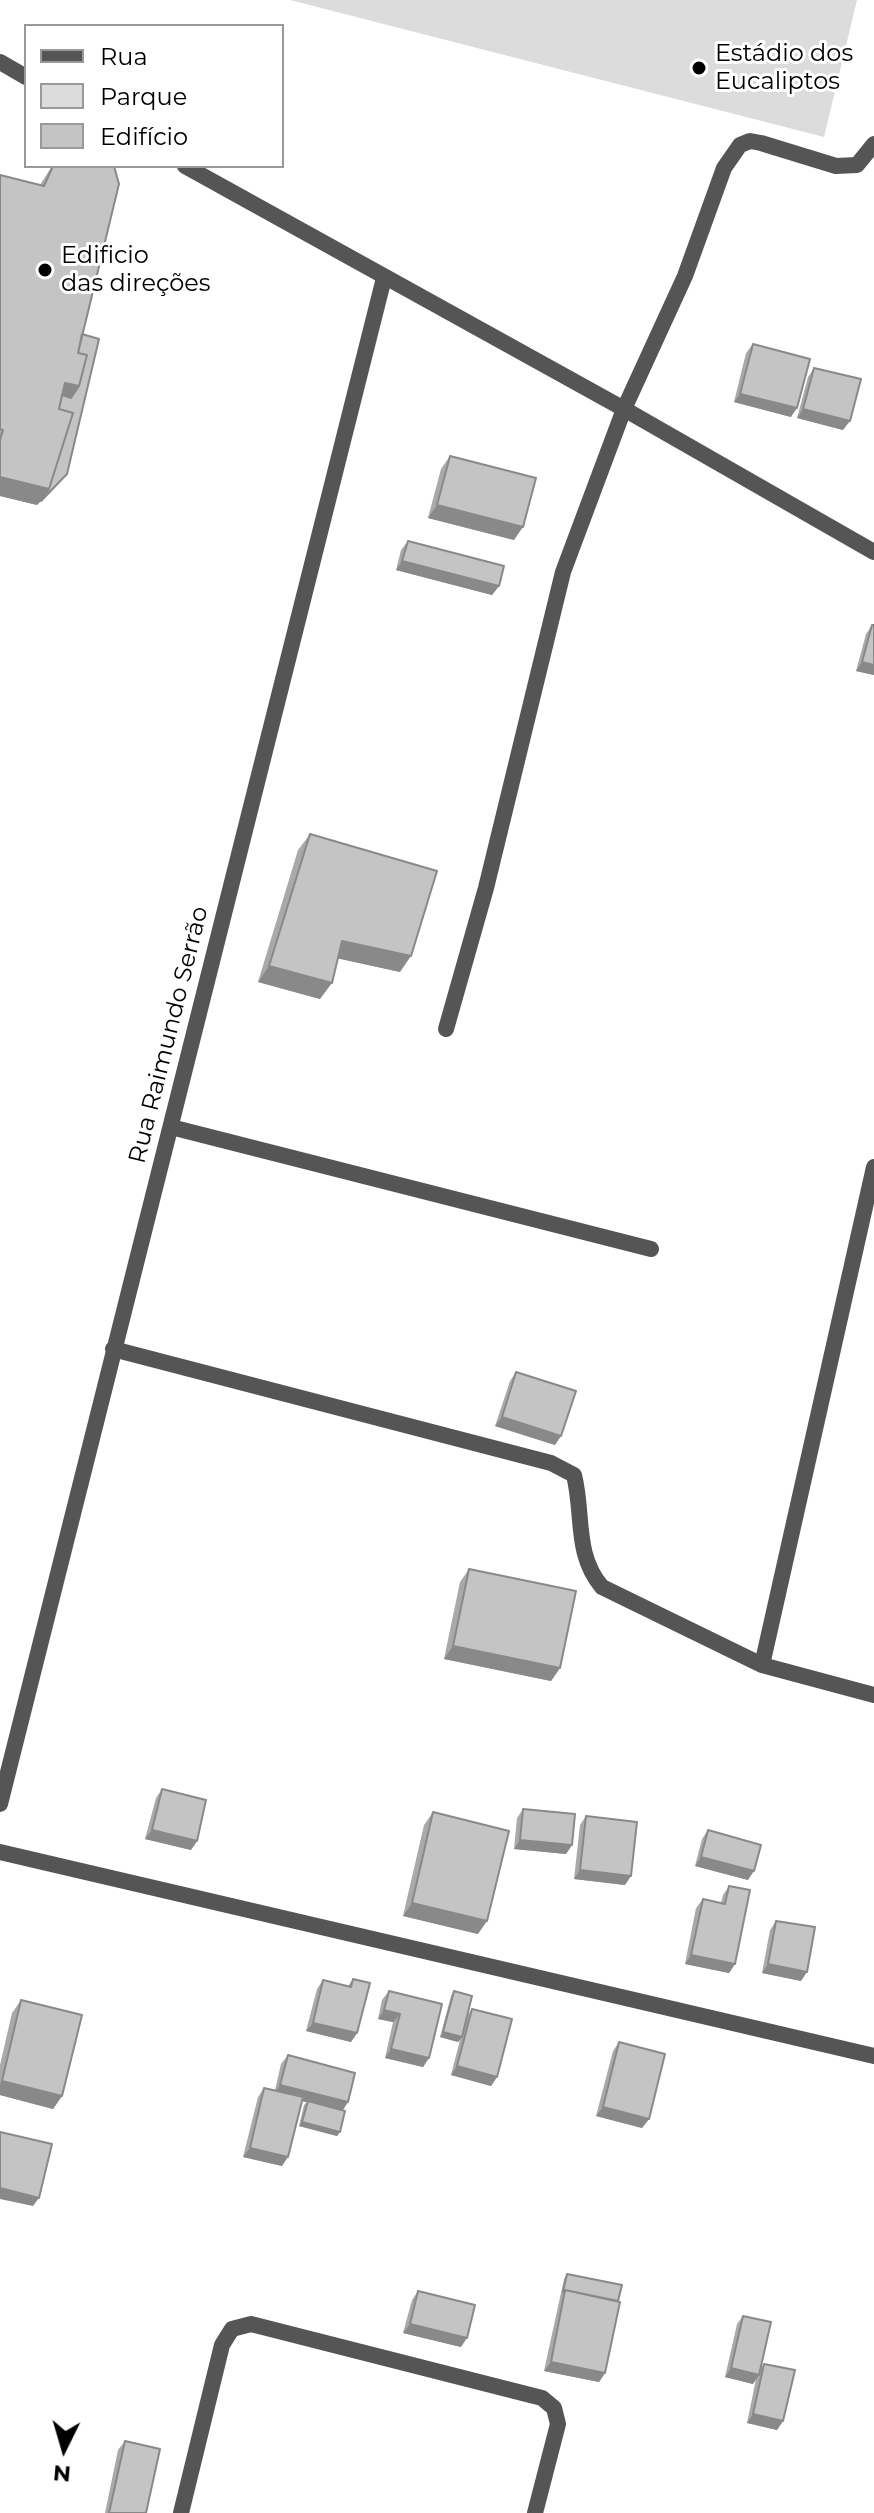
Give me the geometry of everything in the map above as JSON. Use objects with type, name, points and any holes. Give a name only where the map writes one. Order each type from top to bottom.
[{"type":"street","points":[[0,62],[24,76]]},
{"type":"street","points":[[446,1029],[486,888],[563,572],[624,409],[685,276],[724,168],[740,145],[750,141],[836,166],[857,165],[874,144]]},
{"type":"street","points":[[189,168],[624,409],[874,552]]},
{"type":"street","name":"Rua Raimundo Serrão","points":[[0,1804],[384,278]]},
{"type":"street","points":[[171,1127],[651,1249]]},
{"type":"street","points":[[762,1665],[874,1167]]},
{"type":"street","points":[[113,1349],[551,1463],[574,1475],[580,1499],[582,1553],[589,1572],[602,1587],[762,1665],[874,1695]]},
{"type":"street","points":[[0,1852],[874,2056]]},
{"type":"street","points":[[181,2513],[222,2345],[232,2329],[251,2324],[542,2398],[554,2408],[558,2424],[535,2513]]},
{"type":"green space","name":"Estádio dos Eucaliptos","points":[[290,0],[857,0],[824,137]]},
{"type":"building","name":"Edificio das direções","points":[[52,168],[115,168],[119,184],[78,353],[87,355],[79,386],[65,383],[59,409],[73,413],[49,489],[0,477],[3,430],[0,429],[0,175],[44,186]]},
{"type":"building","points":[[82,334],[99,339],[67,474],[41,501],[49,489],[73,413],[59,409],[62,395],[71,398],[79,386],[87,355],[78,353]]},
{"type":"building","points":[[753,344],[810,359],[797,408],[740,394]]},
{"type":"building","points":[[814,368],[861,379],[850,421],[803,409]]},
{"type":"building","points":[[450,456],[536,478],[523,527],[437,505]]},
{"type":"building","points":[[408,541],[504,566],[499,586],[402,561]]},
{"type":"building","points":[[874,625],[874,665],[862,662]]},
{"type":"building","points":[[310,834],[437,871],[411,956],[342,941],[332,983],[269,966]]},
{"type":"building","points":[[516,1372],[576,1391],[561,1436],[502,1417]]},
{"type":"building","points":[[469,1569],[576,1591],[560,1668],[453,1646]]},
{"type":"building","points":[[162,1789],[206,1800],[197,1841],[152,1830]]},
{"type":"building","points":[[523,1809],[575,1814],[572,1845],[520,1840]]},
{"type":"building","points":[[433,1812],[509,1831],[487,1921],[412,1903]]},
{"type":"building","points":[[586,1816],[637,1822],[631,1876],[580,1870]]},
{"type":"building","points":[[708,1830],[761,1845],[754,1871],[701,1857]]},
{"type":"building","points":[[729,1886],[750,1890],[735,1964],[691,1955],[703,1899],[725,1904]]},
{"type":"building","points":[[776,1921],[815,1927],[807,1972],[768,1964]]},
{"type":"building","points":[[353,1979],[370,1983],[357,2033],[313,2023],[323,1980],[351,1987]]},
{"type":"building","points":[[389,1991],[442,2004],[429,2058],[391,2049],[400,2014],[384,2010]]},
{"type":"building","points":[[454,1991],[472,1996],[462,2037],[443,2032]]},
{"type":"building","points":[[21,2000],[82,2015],[62,2096],[2,2081]]},
{"type":"building","points":[[472,2009],[512,2019],[497,2077],[457,2066]]},
{"type":"building","points":[[619,2042],[665,2054],[649,2119],[603,2107]]},
{"type":"building","points":[[288,2055],[355,2073],[348,2102],[280,2085]]},
{"type":"building","points":[[264,2088],[303,2097],[288,2157],[250,2148]]},
{"type":"building","points":[[308,2101],[345,2111],[340,2132],[302,2122]]},
{"type":"building","points":[[0,2132],[52,2144],[39,2198],[0,2188]]},
{"type":"building","points":[[567,2274],[622,2285],[618,2301],[563,2292]]},
{"type":"building","points":[[565,2290],[620,2302],[605,2373],[551,2362]]},
{"type":"building","points":[[418,2291],[475,2305],[467,2338],[410,2324]]},
{"type":"building","points":[[743,2316],[771,2322],[759,2375],[731,2368]]},
{"type":"building","points":[[764,2364],[795,2370],[783,2421],[753,2414]]},
{"type":"building","points":[[125,2441],[160,2449],[146,2513],[109,2513]]},
{"type":"place","name":"Estádio dos Eucaliptos","points":[[699,68]]},
{"type":"place","name":"Edificio das direções","points":[[45,270]]}]
